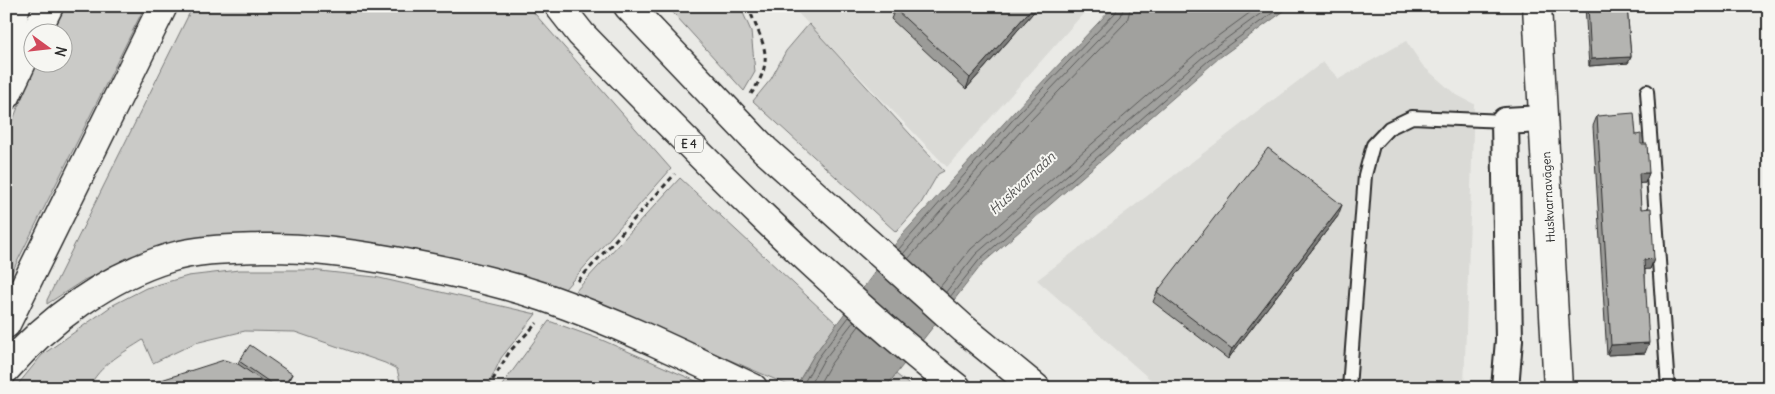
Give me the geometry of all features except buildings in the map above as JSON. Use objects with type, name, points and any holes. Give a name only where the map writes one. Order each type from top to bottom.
[{"type":"main road","points":[[6,45],[16,6]]},
{"type":"main road","points":[[41,22],[49,6]]},
{"type":"main road","points":[[6,324],[163,6]]},
{"type":"main road","name":"E 4","points":[[559,6],[581,34],[734,190],[826,275],[957,388]]},
{"type":"main road","points":[[628,6],[765,150],[856,234],[964,329],[1036,388]]},
{"type":"main road","name":"Huskvarnavägen","points":[[1537,6],[1558,388]]},
{"type":"main road","points":[[6,96],[22,62]]},
{"type":"main road","points":[[6,369],[24,348],[74,307],[124,277],[169,258],[223,249],[287,248],[348,253],[449,271],[543,297],[643,336],[752,388]]},
{"type":"street","points":[[1505,388],[1508,340],[1505,121],[1543,118]]},
{"type":"lane","points":[[1647,91],[1668,388]]},
{"type":"lane","points":[[1349,388],[1365,175],[1372,145],[1389,128],[1412,117],[1505,121]]},
{"type":"path","points":[[748,6],[764,44],[766,66],[761,80],[751,94]]},
{"type":"path","points":[[572,287],[675,174]]},
{"type":"path","points":[[488,388],[510,351],[537,322]]},
{"type":"shaded area","points":[[63,6],[145,6],[6,284],[6,137],[32,72],[72,72],[72,22],[54,22]]},
{"type":"shaded area","points":[[193,6],[528,6],[671,169],[564,290],[497,272],[345,239],[226,237],[162,245],[84,280],[47,304],[47,300]]},
{"type":"shaded area","points":[[667,6],[740,6],[751,31],[755,72],[744,91]]},
{"type":"shaded area","points":[[799,6],[1090,6],[947,167],[794,9]]},
{"type":"shaded area","points":[[809,24],[944,171],[938,174],[920,205],[896,232],[753,101],[771,79],[786,51]]},
{"type":"shaded area","points":[[1406,41],[1423,66],[1455,94],[1474,104],[1464,388],[1160,388],[1037,280],[1323,62],[1339,79]]},
{"type":"shaded area","points":[[680,178],[837,324],[814,355],[795,388],[574,293]]},
{"type":"shaded area","points":[[239,270],[311,270],[375,277],[536,314],[501,358],[487,388],[398,388],[400,381],[397,369],[385,363],[295,332],[245,331],[195,343],[153,363],[143,340],[105,366],[89,388],[15,388],[42,355],[113,305],[146,288],[188,276]]},
{"type":"shaded area","points":[[549,321],[602,340],[712,388],[500,388]]},
{"type":"shaded area","points":[[896,374],[913,388],[885,388]]},
{"type":"water","name":"Huskvarnaån","points":[[1114,6],[1291,6],[1219,58],[983,263],[885,388],[795,388],[814,355],[902,235]]}]
